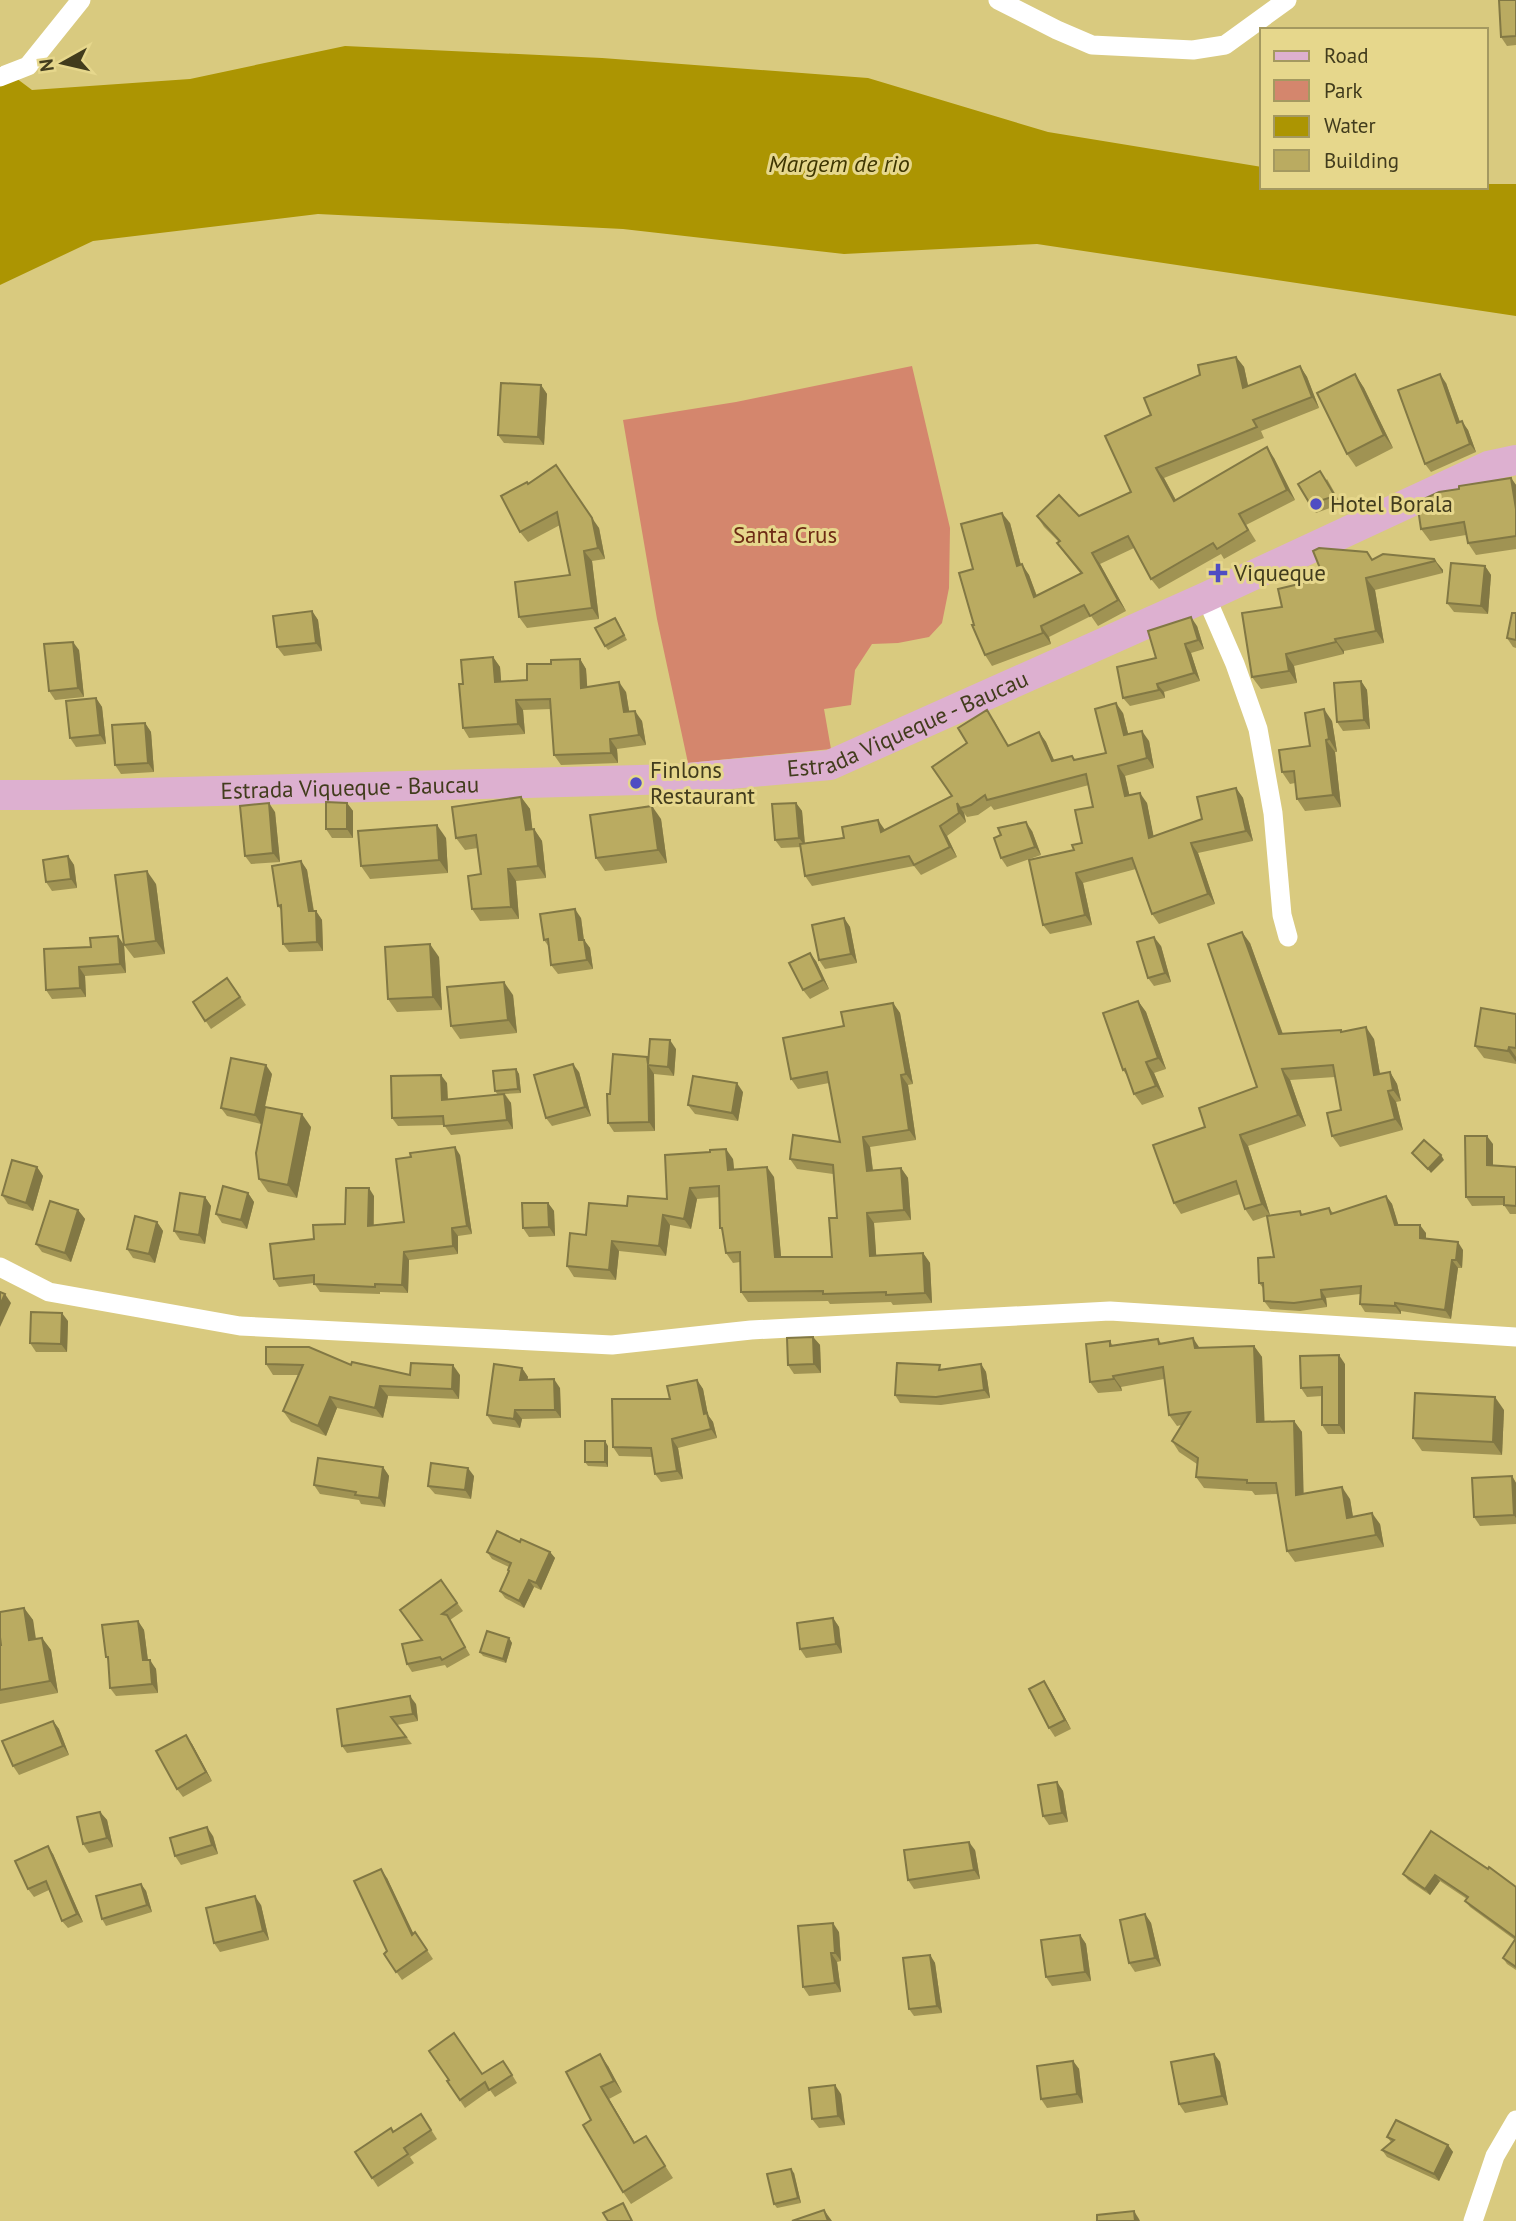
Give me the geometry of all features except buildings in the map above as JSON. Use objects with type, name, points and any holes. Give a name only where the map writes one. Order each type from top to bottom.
[{"type":"main road","name":"Estrada Viqueque - Baucau","points":[[0,795],[676,779],[830,765],[1206,597],[1488,466],[1516,460]]},
{"type":"street","points":[[0,77],[28,66],[81,0]]},
{"type":"street","points":[[998,0],[1092,45],[1193,50],[1225,45],[1287,0]]},
{"type":"street","points":[[1206,597],[1235,664],[1258,729],[1273,813],[1282,915],[1288,937]]},
{"type":"street","points":[[0,1267],[49,1292],[240,1326],[612,1345],[751,1330],[1111,1311],[1516,1337]]},
{"type":"street","points":[[1473,2221],[1495,2156],[1516,2120]]},
{"type":"green space","name":"Santa Crus","points":[[912,366],[950,528],[949,588],[942,623],[929,637],[898,643],[872,644],[855,670],[851,705],[824,709],[831,749],[688,763],[657,619],[623,420],[736,402]]},
{"type":"water","name":"Margem de rio","points":[[345,46],[602,58],[868,78],[1048,132],[1260,167],[1260,189],[1488,189],[1488,184],[1516,184],[1516,316],[1037,244],[844,254],[623,229],[318,214],[93,241],[0,285],[0,66],[32,90],[190,79]]},
{"type":"place","name":"Hotel Borala","points":[[1316,504]]},
{"type":"place","name":"Viqueque","points":[[1218,573]]},
{"type":"place","name":"Finlons Restaurant","points":[[636,783]]}]
